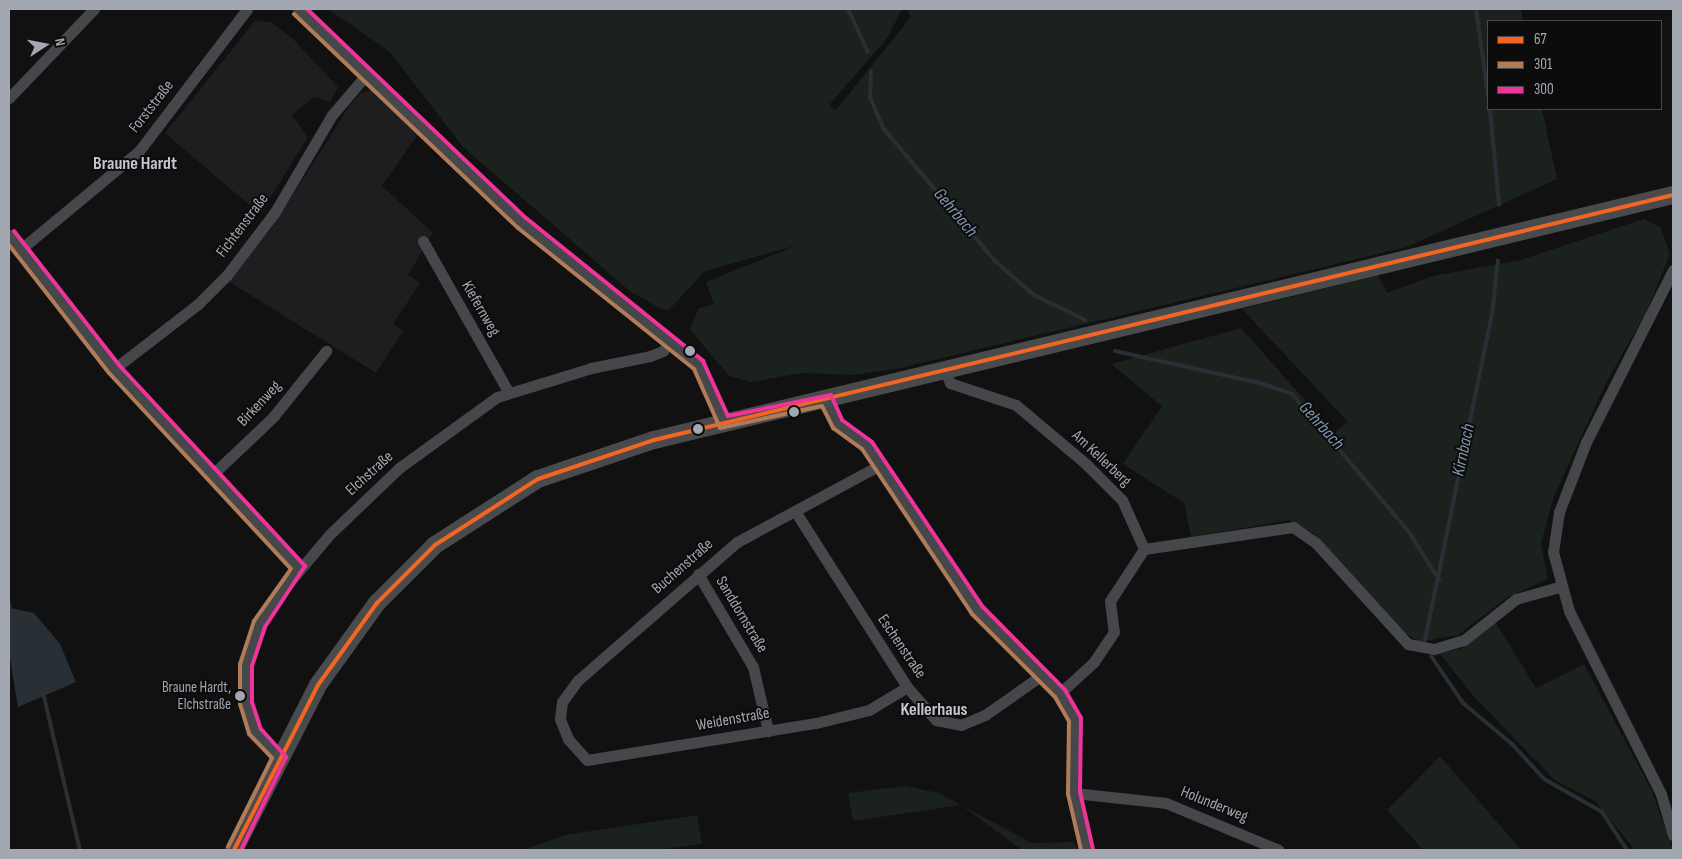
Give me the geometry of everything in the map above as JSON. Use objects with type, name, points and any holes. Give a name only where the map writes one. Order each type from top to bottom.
[{"type":"main road","points":[[234,850],[318,685],[352,635],[405,573],[468,521],[576,463],[724,423],[1673,196]]},
{"type":"street","points":[[9,98],[70,40],[94,9]]},
{"type":"street","name":"Forststraße","points":[[21,248],[138,151],[247,9]]},
{"type":"street","points":[[298,9],[522,223],[671,339],[706,375],[724,423]]},
{"type":"street","name":"Fichtenstraße","points":[[114,369],[198,304],[227,275],[275,212],[332,115],[366,75]]},
{"type":"street","points":[[9,235],[114,369],[299,568]]},
{"type":"street","name":"Kiefernweg","points":[[422,242],[508,393]]},
{"type":"street","points":[[1673,270],[1568,484],[1554,533],[1559,587],[1592,662],[1661,794],[1673,835]]},
{"type":"street","name":"Elchstraße","points":[[280,757],[255,732],[246,702],[246,665],[259,624],[299,568],[399,468],[508,393],[650,356],[663,351],[671,339]]},
{"type":"street","name":"Birkenweg","points":[[213,474],[273,417],[326,351]]},
{"type":"street","name":"Am Kellerberg","points":[[945,370],[950,383],[1016,405],[1086,464],[1122,500],[1144,549]]},
{"type":"street","points":[[826,400],[837,424],[867,446],[977,610],[1060,692],[1075,719],[1074,793],[1087,850]]},
{"type":"street","name":"Buchenstraße","points":[[568,739],[560,719],[562,702],[578,680],[698,574],[737,542],[880,465]]},
{"type":"street","name":"Eschenstraße","points":[[795,511],[907,688],[936,720],[961,725],[985,716],[1042,676]]},
{"type":"street","points":[[1060,692],[1094,662],[1114,632],[1110,602],[1144,549],[1260,528],[1293,527],[1316,543],[1408,644],[1434,649],[1464,640],[1516,600],[1559,587]]},
{"type":"street","name":"Sanddornstraße","points":[[698,574],[753,667],[768,731]]},
{"type":"street","name":"Weidenstraße","points":[[568,739],[587,760],[768,731],[870,710],[907,688]]},
{"type":"street","name":"Holunderweg","points":[[1074,793],[1166,803],[1279,850]]},
{"type":"shaded area","points":[[328,9],[902,9],[888,37],[829,105],[835,111],[911,17],[907,9],[1521,9],[1523,20],[1487,20],[1487,110],[1542,110],[1557,179],[1407,247],[900,368],[853,375],[802,373],[751,382],[729,376],[690,329],[698,309],[714,304],[706,282],[798,245],[705,271],[668,311],[658,307],[631,292],[463,147],[390,52]]},
{"type":"shaded area","points":[[255,21],[271,22],[293,39],[338,87],[330,102],[314,97],[292,115],[308,137],[260,214],[165,133]]},
{"type":"shaded area","points":[[371,90],[418,134],[382,186],[433,233],[408,275],[420,283],[393,324],[403,331],[376,373],[228,281],[273,226],[350,105],[361,93]]},
{"type":"shaded area","points":[[1644,219],[1661,228],[1670,254],[1646,313],[1607,381],[1554,496],[1541,543],[1548,579],[1508,597],[1458,635],[1419,642],[1402,631],[1313,533],[1289,520],[1191,537],[1184,503],[1123,464],[1162,406],[1111,364],[1241,328],[1334,433],[1348,422],[1242,309],[1378,275],[1387,293],[1433,276],[1521,260]]},
{"type":"shaded area","points":[[10,608],[34,613],[60,644],[76,682],[18,707],[9,652]]},
{"type":"shaded area","points":[[1494,620],[1536,688],[1584,664],[1652,791],[1673,850],[1635,850],[1595,801],[1556,781],[1475,698],[1440,654],[1463,648]]},
{"type":"shaded area","points":[[1440,756],[1521,850],[1423,850],[1387,810]]},
{"type":"shaded area","points":[[905,786],[939,793],[961,805],[853,821],[848,793]]},
{"type":"shaded area","points":[[961,805],[1032,843],[1073,842],[1079,850],[1022,850]]},
{"type":"shaded area","points":[[697,815],[702,844],[657,850],[523,850],[565,835]]},
{"type":"waterway","name":"Gehrbach","points":[[848,9],[868,52]]},
{"type":"waterway","name":"Kirnbach","points":[[1476,9],[1487,87]]},
{"type":"waterway","name":"Gehrbach","points":[[871,71],[870,97],[883,128],[994,260],[1034,295],[1085,320]]},
{"type":"waterway","name":"Kirnbach","points":[[1490,110],[1499,205]]},
{"type":"waterway","name":"Kirnbach","points":[[1425,640],[1492,315],[1498,260]]},
{"type":"waterway","name":"Gehrbach","points":[[1115,351],[1259,383],[1292,394],[1409,532],[1439,580]]},
{"type":"waterway","points":[[9,603],[10,608]]},
{"type":"waterway","name":"Kirnbach","points":[[1431,656],[1463,703],[1513,745],[1544,779],[1602,812],[1627,850]]},
{"type":"waterway","points":[[44,697],[80,850]]},
{"type":"transit line","name":"300","points":[[307,9],[526,218],[703,361],[728,416],[831,395],[842,420],[872,442],[982,606],[1065,690],[1081,718],[1080,792],[1093,849]]},
{"type":"transit line","name":"301","points":[[294,14],[518,228],[694,369],[720,428],[822,406],[833,428],[862,449],[972,614],[1055,697],[1069,721],[1068,794],[1081,850]]},
{"type":"transit line","name":"67","points":[[234,850],[318,685],[377,603],[435,545],[538,479],[654,440],[1673,195]]},
{"type":"transit line","name":"300","points":[[14,231],[119,365],[305,566],[265,627],[252,666],[252,702],[261,729],[286,757],[241,850]]},
{"type":"transit line","name":"301","points":[[9,245],[109,373],[291,569],[254,621],[240,664],[240,704],[249,734],[272,758],[228,847]]},
{"type":"place","name":"Braune Hardt, Elchstraße","points":[[240,696]]},
{"type":"district","name":"Braune Hardt","points":[[135,164]]},
{"type":"district","name":"Kellerhaus","points":[[934,710]]}]
